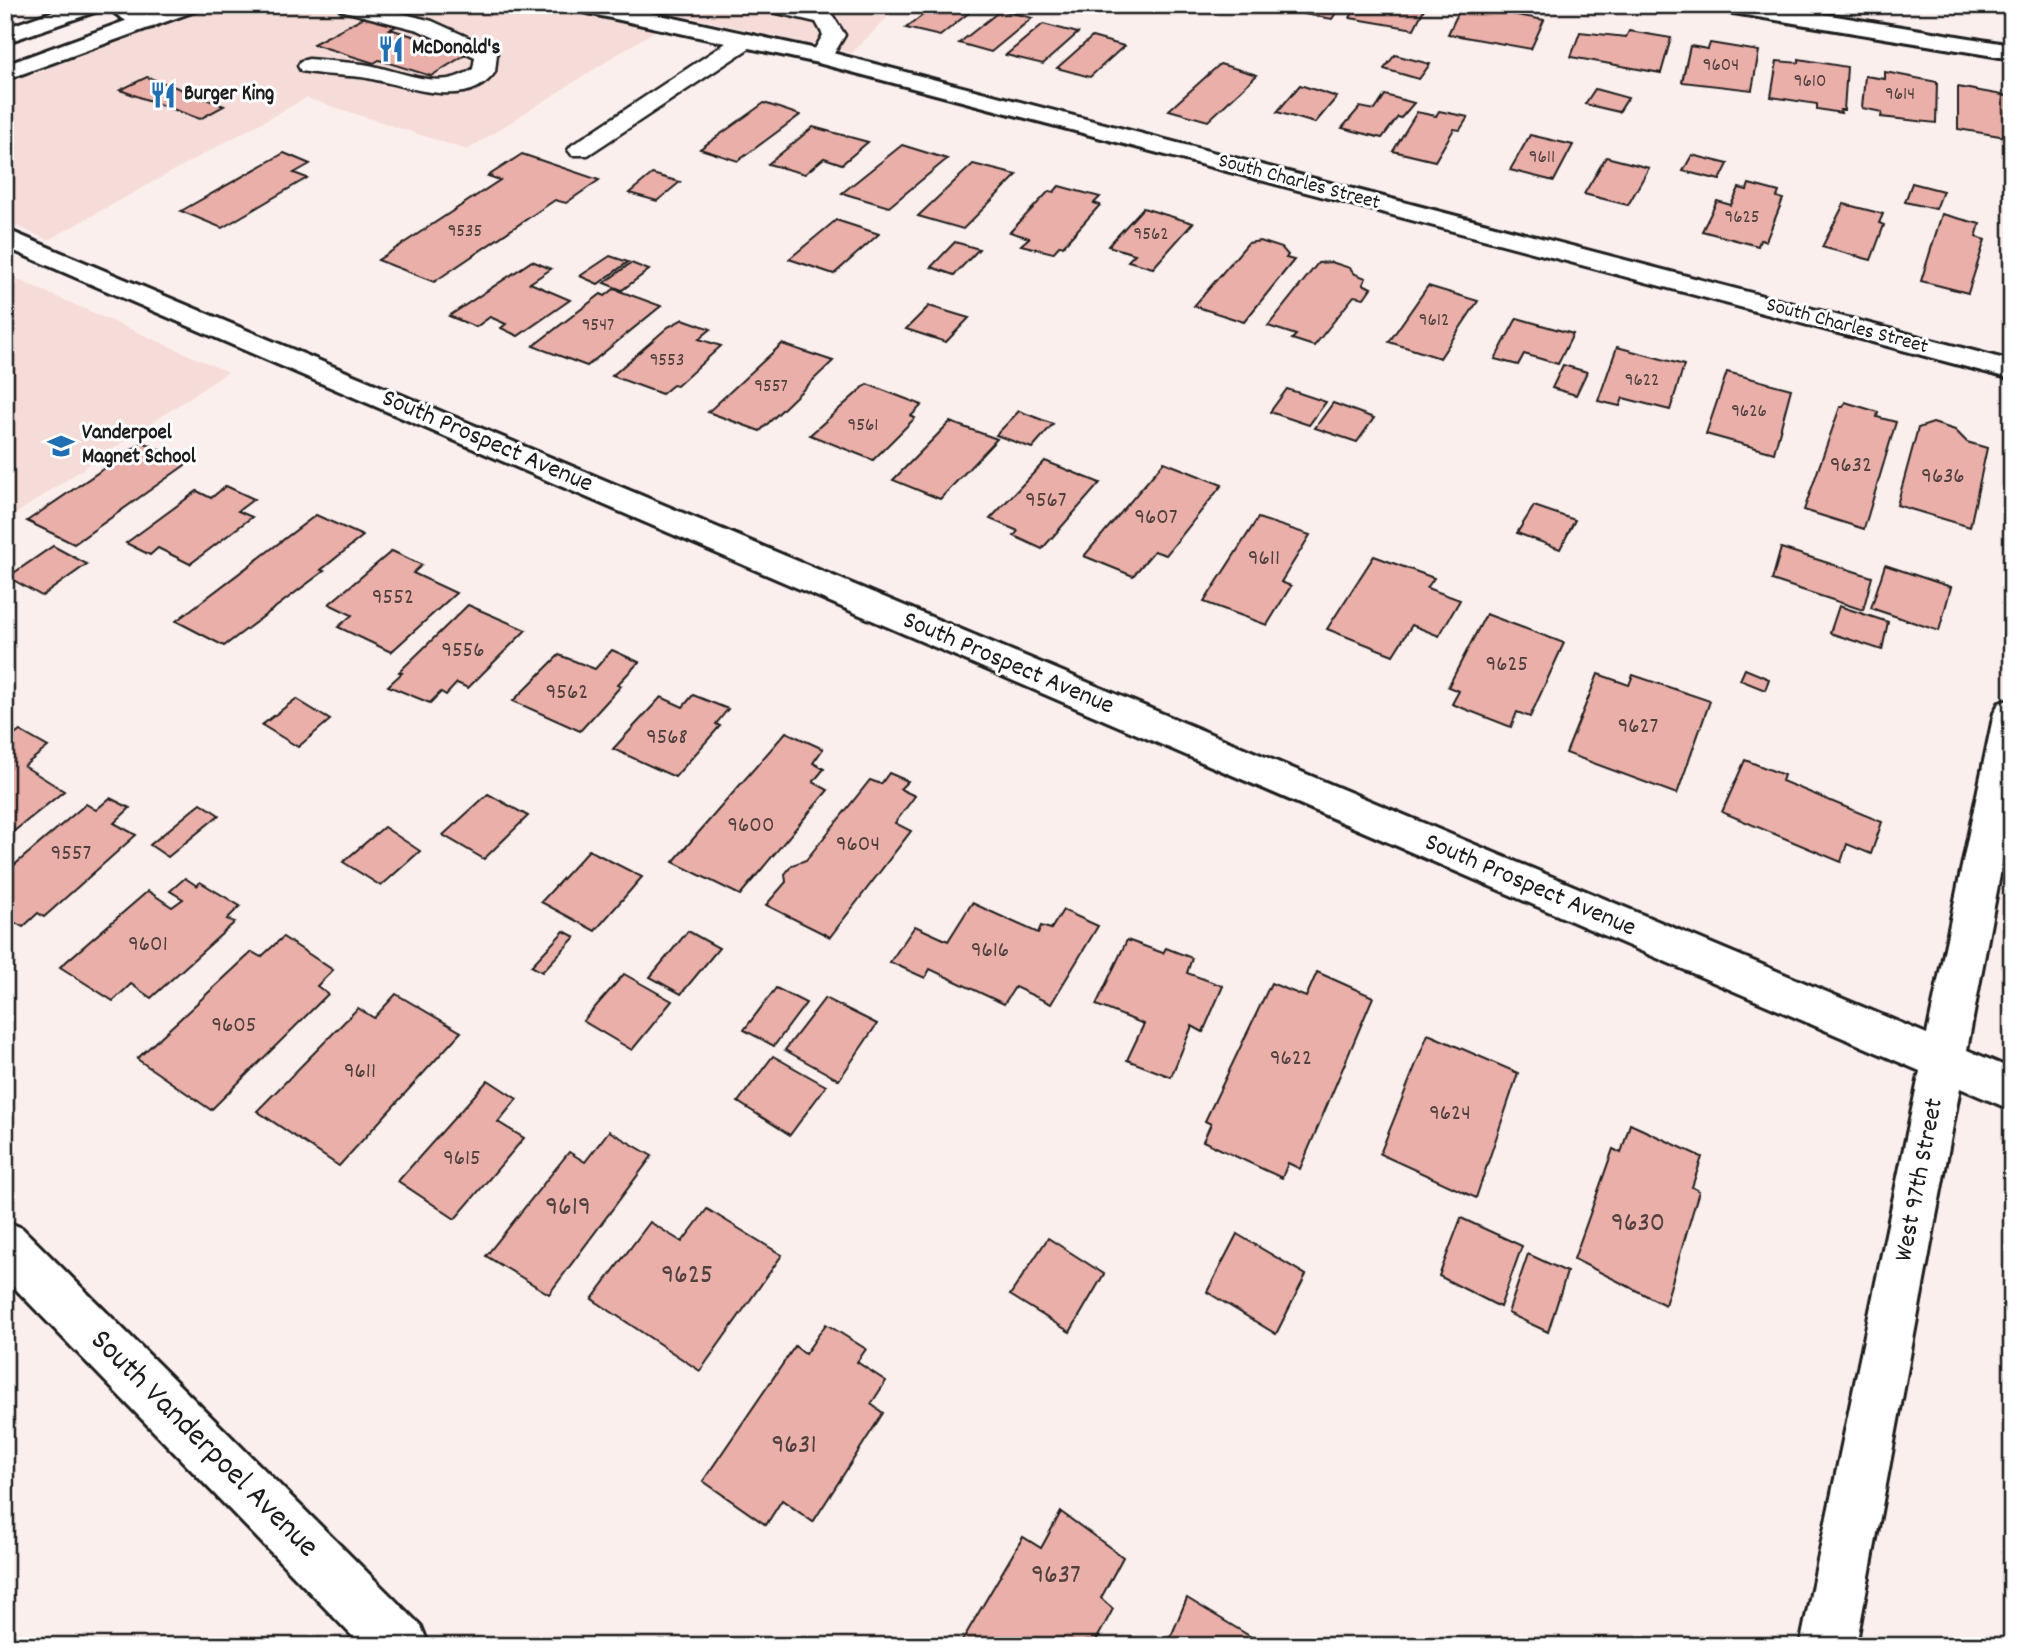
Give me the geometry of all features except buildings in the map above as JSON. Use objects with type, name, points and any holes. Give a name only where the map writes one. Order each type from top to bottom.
[{"type":"street","points":[[5,36],[93,5]]},
{"type":"street","points":[[118,5],[145,22]]},
{"type":"street","points":[[5,73],[190,5]]},
{"type":"street","name":"South Charles Street","points":[[583,5],[821,57],[2012,370]]},
{"type":"street","points":[[1727,5],[2012,52]]},
{"type":"street","name":"South Prospect Avenue","points":[[5,237],[2012,1090]]},
{"type":"street","name":"West 97th Street","points":[[1828,1646],[2012,713]]},
{"type":"street","name":"South Vanderpoel Avenue","points":[[5,1244],[401,1646]]},
{"type":"lane","points":[[309,66],[366,71],[421,86],[464,85],[484,72],[486,54],[425,25],[347,6]]},
{"type":"lane","points":[[777,6],[830,11]]},
{"type":"lane","points":[[580,150],[754,42],[789,24],[830,11]]},
{"type":"lane","points":[[821,57],[834,35],[830,11]]},
{"type":"shaded area","points":[[220,5],[900,5],[852,53],[680,15],[467,150],[306,98],[48,240],[5,221],[5,84]]},
{"type":"shaded area","name":"Vanderpoel Magnet School","points":[[5,274],[228,372],[5,521]]},
{"type":"place","name":"McDonald's","points":[[391,49]]},
{"type":"place","name":"Burger King","points":[[163,95]]},
{"type":"place","name":"Vanderpoel Magnet School","points":[[61,446]]}]
